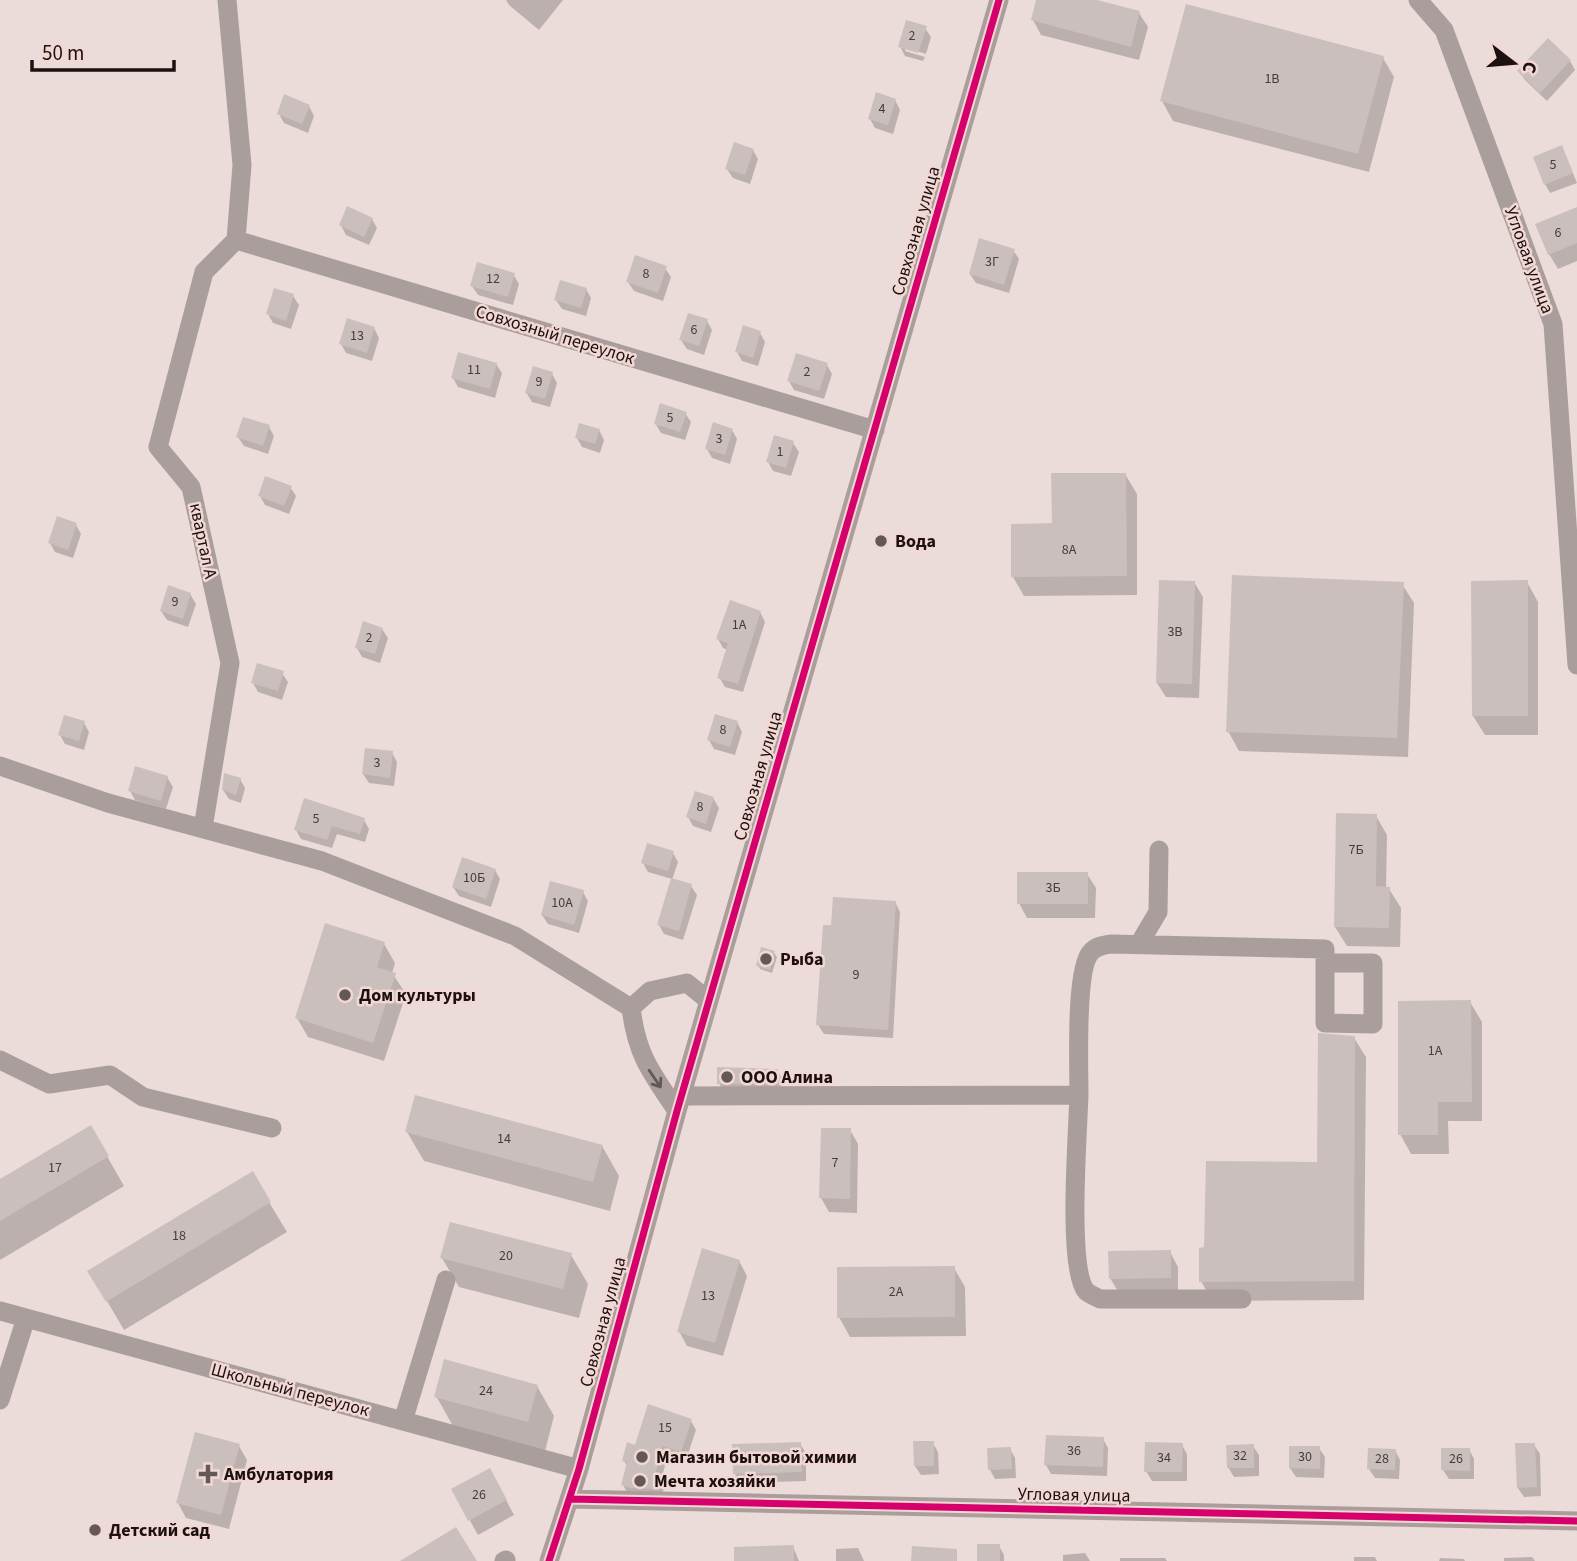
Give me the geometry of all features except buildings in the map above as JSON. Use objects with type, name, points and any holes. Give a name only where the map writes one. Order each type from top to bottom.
[{"type":"street","points":[[227,0],[242,164],[236,240]]},
{"type":"street","name":"Совхозная улица","points":[[550,1561],[579,1469],[679,1103],[999,0]]},
{"type":"street","name":"Угловая улица","points":[[1418,0],[1444,30],[1553,324],[1577,665]]},
{"type":"street","name":"Совхозный переулок","points":[[236,240],[875,430]]},
{"type":"street","name":"квартал А","points":[[203,828],[230,663],[191,487],[158,447],[204,272],[236,240]]},
{"type":"street","points":[[0,766],[108,803],[323,861],[515,936],[631,1008]]},
{"type":"street","points":[[1139,944],[1157,912],[1159,850]]},
{"type":"street","points":[[1242,1299],[1100,1299],[1086,1291],[1078,1271],[1076,1243],[1084,964],[1090,952],[1098,946],[1139,944],[1325,948],[1325,963]]},
{"type":"street","points":[[631,1008],[650,992],[687,983],[709,1001]]},
{"type":"street","points":[[631,1008],[634,1032],[645,1064],[679,1103],[1079,1095]]},
{"type":"street","points":[[0,1060],[50,1084],[110,1075],[144,1097],[272,1128]]},
{"type":"street","points":[[403,1421],[446,1280]]},
{"type":"street","name":"Школьный переулок","points":[[0,1311],[579,1469]]},
{"type":"street","points":[[0,1400],[26,1318]]},
{"type":"street","name":"Угловая улица","points":[[570,1500],[1577,1521]]},
{"type":"cycle path","points":[[549,1561],[579,1469],[677,1111],[999,0]]},
{"type":"cycle path","points":[[570,1499],[1577,1521]]},
{"type":"place","name":"Вода","points":[[881,541]]},
{"type":"place","name":"Рыба","points":[[766,959]]},
{"type":"place","name":"Дом культуры","points":[[345,995]]},
{"type":"place","name":"ООО Алина","points":[[727,1077]]},
{"type":"place","name":"Магазин бытовой химии","points":[[642,1457]]},
{"type":"place","name":"Амбулатория","points":[[208,1474]]},
{"type":"place","name":"Мечта хозяйки","points":[[640,1481]]},
{"type":"place","name":"Детский сад","points":[[95,1530]]}]
